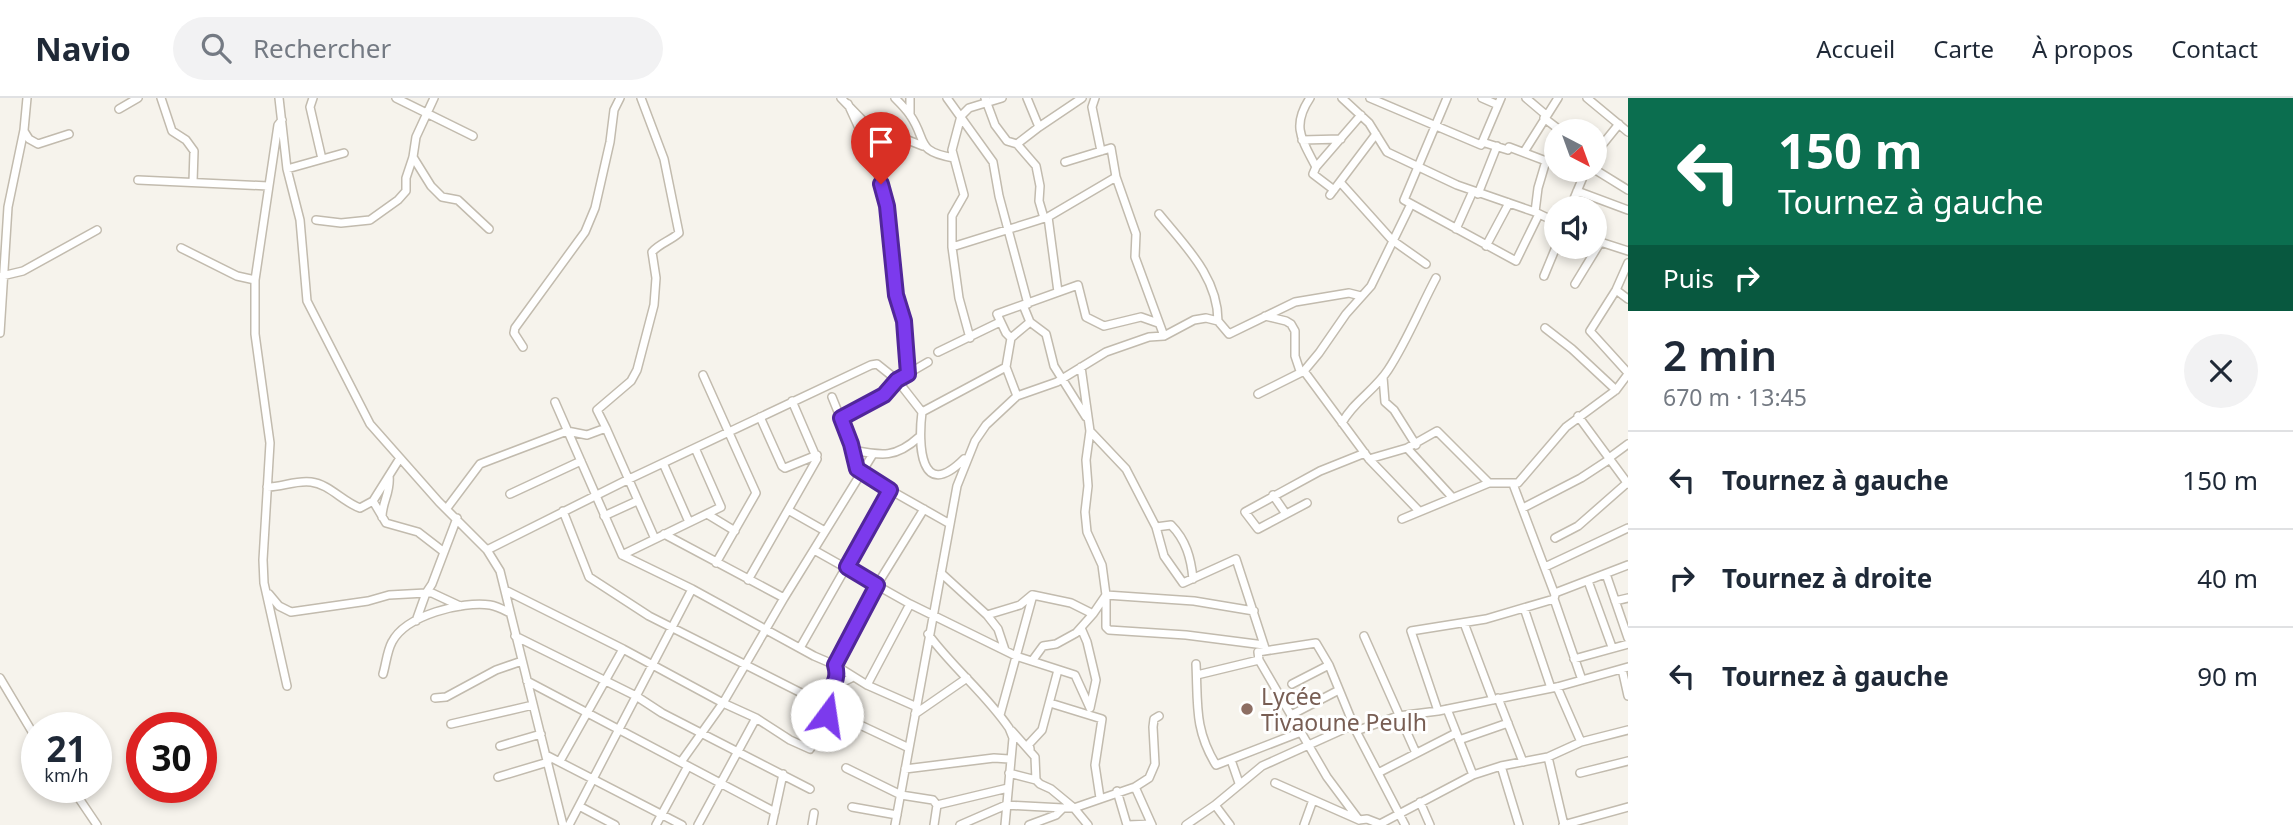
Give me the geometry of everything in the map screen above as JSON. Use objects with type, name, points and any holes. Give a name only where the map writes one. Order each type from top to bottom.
[{"type":"street","points":[[0,333],[8,207],[24,130],[27,98]]},
{"type":"street","points":[[120,109],[138,98]]},
{"type":"street","points":[[161,98],[172,131],[186,140],[194,151],[193,183]]},
{"type":"street","points":[[279,98],[287,169],[300,220],[307,301],[370,424],[488,550],[500,570],[563,825]]},
{"type":"street","points":[[313,98],[310,107],[322,159]]},
{"type":"street","points":[[396,98],[472,136]]},
{"type":"street","points":[[316,220],[341,223],[366,221],[376,217],[406,191],[406,178],[413,157],[415,137],[434,98]]},
{"type":"street","points":[[523,347],[514,333],[515,328],[585,232],[595,208],[610,142],[614,110],[620,98]]},
{"type":"street","points":[[641,98],[664,159],[679,233],[671,241],[658,245],[652,252],[656,278],[654,305],[637,370],[631,381],[597,410],[654,539]]},
{"type":"street","points":[[841,98],[874,132],[900,137],[937,155],[954,158]]},
{"type":"street","points":[[895,98],[910,115],[923,146]]},
{"type":"street","points":[[910,98],[910,115]]},
{"type":"street","points":[[947,98],[993,162],[1030,322],[1046,334],[1054,366],[1088,420]]},
{"type":"street","points":[[970,338],[959,298],[953,247],[952,216],[964,195],[952,150],[961,116],[969,108],[986,100],[1002,98]]},
{"type":"street","points":[[1027,98],[1039,127]]},
{"type":"street","points":[[1017,144],[1082,98]]},
{"type":"street","points":[[1095,98],[1092,107],[1101,150]]},
{"type":"street","points":[[1310,98],[1300,115],[1302,140],[1316,167]]},
{"type":"street","points":[[1342,98],[1369,123],[1387,152],[1476,192],[1544,216]]},
{"type":"street","points":[[1370,98],[1481,145],[1499,101],[1482,98]]},
{"type":"street","points":[[1447,98],[1404,200],[1516,261],[1537,213],[1538,188],[1544,168]]},
{"type":"street","points":[[1526,98],[1548,119]]},
{"type":"street","points":[[1524,152],[1558,98]]},
{"type":"street","points":[[1587,98],[1628,132]]},
{"type":"street","points":[[986,100],[995,125],[1007,141],[1017,144],[1036,166],[1040,186],[1039,201],[1046,218],[1058,292]]},
{"type":"street","points":[[848,104],[874,161],[887,206],[896,295],[904,321],[908,374]]},
{"type":"street","points":[[1361,115],[1313,174],[1332,192],[1376,134]]},
{"type":"street","points":[[282,120],[278,125],[255,280],[256,334],[270,443],[263,560],[266,592],[287,686]]},
{"type":"street","points":[[1607,139],[1619,124]]},
{"type":"street","points":[[24,130],[29,139],[38,144],[69,134]]},
{"type":"street","points":[[1302,140],[1341,139]]},
{"type":"street","points":[[1482,142],[1508,150],[1509,147],[1544,160]]},
{"type":"street","points":[[1456,229],[1497,146]]},
{"type":"street","points":[[1065,162],[1111,148],[1116,177],[1136,234],[1135,257],[1164,336]]},
{"type":"street","points":[[287,169],[344,153]]},
{"type":"street","points":[[413,157],[431,186],[442,197],[458,200],[489,229]]},
{"type":"street","points":[[953,247],[1046,218],[1116,177]]},
{"type":"street","points":[[1607,177],[1628,190]]},
{"type":"street","points":[[138,180],[268,187]]},
{"type":"street","points":[[1340,182],[1392,240],[1426,264]]},
{"type":"street","points":[[1575,196],[1580,182]]},
{"type":"street","points":[[1577,191],[1628,211]]},
{"type":"street","points":[[1486,246],[1509,203]]},
{"type":"street","points":[[1258,394],[1302,371],[1371,286],[1411,204]]},
{"type":"street","points":[[1158,214],[1206,273],[1215,296],[1218,321],[1229,334],[1265,315],[1308,299],[1349,293],[1361,296]]},
{"type":"street","points":[[2,276],[23,271],[97,230]]},
{"type":"street","points":[[1607,244],[1628,251]]},
{"type":"street","points":[[181,248],[237,276],[255,280]]},
{"type":"street","points":[[1544,276],[1551,259]]},
{"type":"street","points":[[1575,284],[1588,259]]},
{"type":"street","points":[[1402,519],[1489,483],[1513,484],[1522,480],[1566,427],[1616,390],[1628,374],[1590,331],[1616,290],[1628,263]]},
{"type":"street","points":[[1342,423],[1349,411],[1383,377],[1436,278]]},
{"type":"street","points":[[1011,338],[997,314],[1080,285],[1086,317],[1104,326],[1142,317],[1158,323]]},
{"type":"street","points":[[1616,290],[1628,299]]},
{"type":"street","points":[[1265,315],[1291,324],[1295,331],[1295,356],[1302,371],[1367,456],[1419,511]]},
{"type":"street","points":[[895,825],[957,486],[986,425],[1017,396],[1063,378],[1117,348],[1149,337],[1164,336],[1194,320],[1206,318],[1218,321]]},
{"type":"street","points":[[938,352],[1000,322]]},
{"type":"street","points":[[1017,396],[1006,367],[1011,338],[1030,322]]},
{"type":"street","points":[[1545,328],[1616,390]]},
{"type":"street","points":[[841,418],[884,395],[897,380],[928,362]]},
{"type":"street","points":[[488,550],[627,480],[871,365],[877,365],[897,380],[922,412],[919,437],[926,469],[931,474],[940,475],[953,470],[970,454]]},
{"type":"street","points":[[922,412],[1006,367]]},
{"type":"street","points":[[1081,367],[1090,431],[1084,512],[1087,532],[1102,565],[1108,630],[1186,635],[1265,648],[1316,643],[1329,665],[1355,728],[1405,825]]},
{"type":"street","points":[[703,375],[756,493],[716,563]]},
{"type":"street","points":[[1383,377],[1385,402],[1394,410],[1416,445]]},
{"type":"street","points":[[832,397],[860,473],[950,524]]},
{"type":"street","points":[[748,580],[817,455],[792,401]]},
{"type":"street","points":[[555,402],[622,555],[692,589],[916,711]]},
{"type":"street","points":[[1555,538],[1573,530],[1627,480],[1578,416]]},
{"type":"street","points":[[760,417],[782,466],[785,468],[817,455]]},
{"type":"street","points":[[447,508],[480,464],[567,431],[587,435],[606,429]]},
{"type":"street","points":[[1090,431],[1126,469],[1156,527],[1164,556],[1183,583]]},
{"type":"street","points":[[1307,503],[1258,529],[1245,512],[1320,471],[1367,456],[1416,445],[1437,431],[1489,483]]},
{"type":"street","points":[[853,450],[891,454],[902,450],[919,437]]},
{"type":"street","points":[[1523,508],[1581,478],[1628,444]]},
{"type":"street","points":[[622,555],[721,507],[695,448]]},
{"type":"street","points":[[1407,448],[1452,497]]},
{"type":"street","points":[[656,825],[702,734],[873,454]]},
{"type":"street","points":[[267,487],[313,482],[360,508],[373,501],[400,458]]},
{"type":"street","points":[[510,494],[581,461]]},
{"type":"street","points":[[663,463],[689,522]]},
{"type":"street","points":[[797,463],[808,475]]},
{"type":"street","points":[[382,517],[382,505],[390,487],[389,475]]},
{"type":"street","points":[[1513,484],[1545,567],[1582,680]]},
{"type":"street","points":[[800,648],[890,490]]},
{"type":"street","points":[[1273,495],[1286,514]]},
{"type":"street","points":[[373,501],[386,523],[418,532],[444,552]]},
{"type":"street","points":[[604,516],[637,501]]},
{"type":"street","points":[[505,590],[756,718],[790,740],[810,749],[827,715],[827,695],[835,685],[837,676],[835,665],[877,585],[924,509]]},
{"type":"street","points":[[788,510],[825,531]]},
{"type":"street","points":[[563,511],[589,577],[671,628],[909,748]]},
{"type":"street","points":[[707,514],[735,531]]},
{"type":"street","points":[[416,621],[457,518]]},
{"type":"street","points":[[1156,527],[1171,525],[1177,531],[1188,551],[1193,579]]},
{"type":"street","points":[[1545,567],[1628,528]]},
{"type":"street","points":[[664,534],[784,598]]},
{"type":"street","points":[[814,550],[910,604],[1016,656],[1075,675],[1089,712]]},
{"type":"street","points":[[1183,583],[1236,558],[1265,648]]},
{"type":"street","points":[[1438,711],[1411,631],[1486,619],[1524,608],[1628,565]]},
{"type":"street","points":[[941,573],[987,615],[998,629],[1005,650]]},
{"type":"street","points":[[1606,574],[1627,634]]},
{"type":"street","points":[[1588,581],[1612,648]]},
{"type":"street","points":[[1178,600],[1183,583]]},
{"type":"street","points":[[569,825],[692,589]]},
{"type":"street","points":[[266,592],[279,606],[291,612],[368,601],[389,595],[426,593],[432,593],[460,606]]},
{"type":"street","points":[[987,615],[1020,605],[1033,595],[1072,603],[1093,614]]},
{"type":"street","points":[[1000,715],[1033,595]]},
{"type":"street","points":[[1106,595],[1178,600],[1254,611]]},
{"type":"street","points":[[1032,661],[1043,646],[1066,640],[1081,628],[1106,595]]},
{"type":"street","points":[[1615,601],[1628,598]]},
{"type":"street","points":[[867,685],[910,604]]},
{"type":"street","points":[[383,674],[391,643],[400,631],[416,621],[460,606],[492,605],[510,613]]},
{"type":"street","points":[[1524,608],[1554,687],[1580,743]]},
{"type":"street","points":[[1464,623],[1523,762]]},
{"type":"street","points":[[1081,628],[1096,680],[1089,712]]},
{"type":"street","points":[[929,634],[942,653],[1030,749],[1037,764],[1036,780]]},
{"type":"street","points":[[515,636],[636,696],[662,713],[810,789]]},
{"type":"street","points":[[1364,636],[1416,753]]},
{"type":"street","points":[[1574,659],[1628,644]]},
{"type":"street","points":[[1265,648],[1258,652],[1259,660],[1327,777],[1358,823]]},
{"type":"street","points":[[560,761],[623,649]]},
{"type":"street","points":[[1197,674],[1259,660]]},
{"type":"street","points":[[435,698],[446,697],[496,670],[522,661]]},
{"type":"street","points":[[1196,664],[1198,718],[1204,745],[1216,765],[1301,732]]},
{"type":"street","points":[[1292,684],[1329,665]]},
{"type":"street","points":[[1186,825],[1262,766],[1355,728],[1398,716],[1438,711],[1554,687],[1625,668],[1628,696]]},
{"type":"street","points":[[1030,749],[1029,744],[1042,730],[1058,670]]},
{"type":"street","points":[[835,685],[853,677]]},
{"type":"street","points":[[0,678],[21,713]]},
{"type":"street","points":[[916,711],[967,678]]},
{"type":"street","points":[[527,681],[775,812]]},
{"type":"street","points":[[1291,715],[1339,691]]},
{"type":"street","points":[[1050,703],[1089,712],[1101,719],[1095,765],[1100,798]]},
{"type":"street","points":[[451,724],[533,705]]},
{"type":"street","points":[[1447,709],[1474,775]]},
{"type":"street","points":[[960,825],[1006,806],[1074,808],[1135,787],[1153,772],[1153,727],[1154,719],[1159,716]]},
{"type":"street","points":[[698,825],[756,718]]},
{"type":"street","points":[[1378,773],[1457,736],[1508,723]]},
{"type":"street","points":[[1004,825],[1013,738],[1009,728]]},
{"type":"street","points":[[1358,823],[1367,819],[1380,824],[1474,775],[1501,766],[1548,757],[1580,743],[1628,730]]},
{"type":"street","points":[[500,746],[541,734]]},
{"type":"street","points":[[1548,757],[1563,825],[1628,807]]},
{"type":"street","points":[[498,777],[547,758],[560,761],[682,825]]},
{"type":"street","points":[[905,769],[994,758],[1010,759]]},
{"type":"street","points":[[1231,760],[1239,783]]},
{"type":"street","points":[[1580,774],[1628,761]]},
{"type":"street","points":[[1501,766],[1518,825]]},
{"type":"street","points":[[846,768],[901,795],[933,800],[937,806],[934,825]]},
{"type":"street","points":[[1009,773],[1036,780],[1051,789],[1074,808],[1088,825]]},
{"type":"street","points":[[772,825],[783,774]]},
{"type":"street","points":[[1275,783],[1358,823]]},
{"type":"street","points":[[1117,791],[1127,825],[1152,824],[1135,787]]},
{"type":"street","points":[[937,806],[1008,788]]},
{"type":"street","points":[[1304,825],[1312,800]]},
{"type":"street","points":[[1420,802],[1430,825]]},
{"type":"street","points":[[82,803],[97,825]]},
{"type":"street","points":[[1215,805],[1230,825]]},
{"type":"street","points":[[579,806],[615,825]]},
{"type":"street","points":[[852,807],[897,815]]},
{"type":"street","points":[[1029,825],[1056,815],[1063,808]]},
{"type":"street","points":[[812,825],[814,813]]},
{"type":"place","name":"Lycée Tivaoune Peulh","points":[[1247,709]]},
{"type":"route","points":[[827,715],[825,701],[835,685],[835,665],[877,585],[847,567],[890,490],[857,469],[841,418],[884,395],[897,380],[908,374],[904,321],[896,295],[887,206],[881,184]]}]
